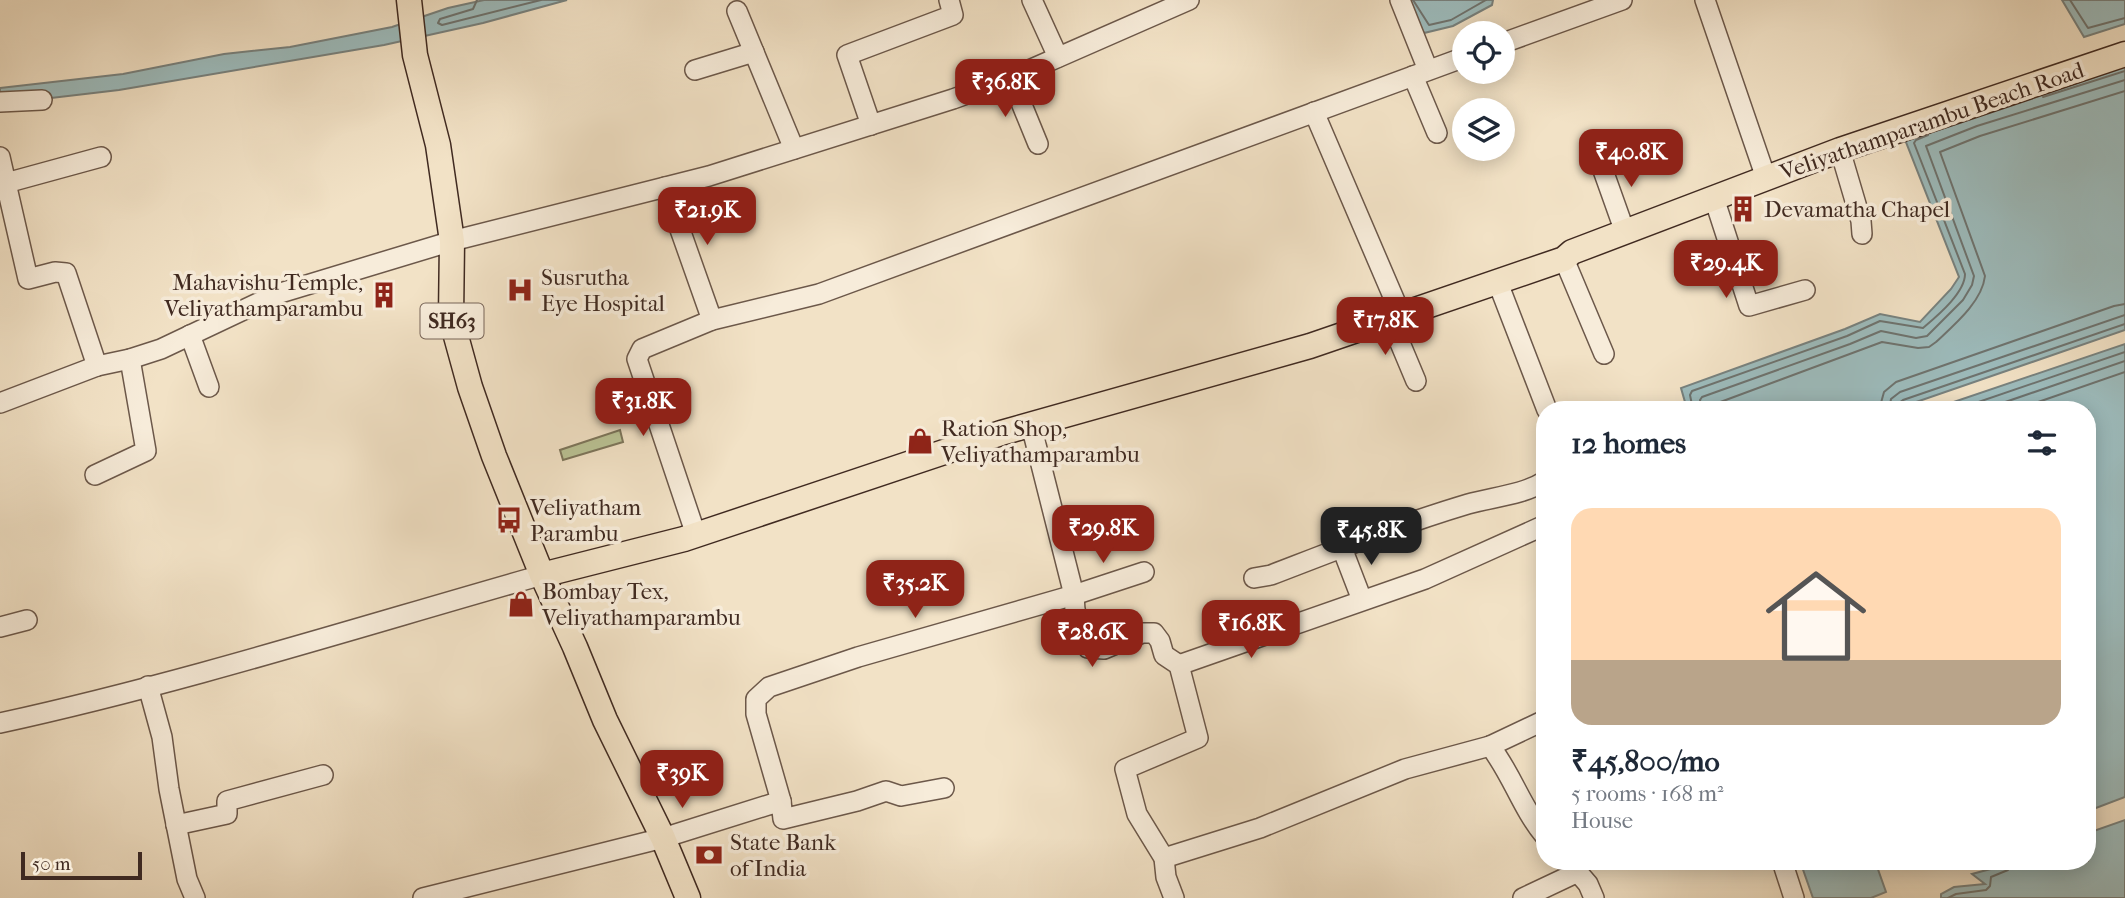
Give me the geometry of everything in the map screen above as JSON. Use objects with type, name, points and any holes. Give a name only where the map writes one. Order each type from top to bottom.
[{"type":"main road","name":"SH63","points":[[409,3],[415,55],[438,145],[452,241],[451,318],[470,387],[494,456],[542,575],[605,720],[663,838],[688,898]]},
{"type":"main road","name":"Veliyathamparambu Beach Road","points":[[542,575],[696,535],[1031,425],[1310,346],[1563,259],[1572,252],[1840,150],[2125,54]]},
{"type":"street","points":[[871,125],[847,55],[953,15],[949,0]]},
{"type":"street","points":[[1032,0],[1059,57]]},
{"type":"street","points":[[0,403],[97,366],[161,349],[277,294],[452,241],[709,176],[953,99],[1010,78],[1189,0]]},
{"type":"street","points":[[1400,0],[1437,133]]},
{"type":"street","points":[[1704,0],[1766,178]]},
{"type":"street","points":[[1515,38],[1613,1]]},
{"type":"street","points":[[737,11],[794,149]]},
{"type":"street","points":[[695,70],[754,52]]},
{"type":"street","points":[[696,535],[638,359],[642,349],[712,320],[818,294],[1452,62]]},
{"type":"street","points":[[1010,78],[1038,144]]},
{"type":"street","points":[[0,102],[42,100]]},
{"type":"street","points":[[1314,112],[1396,317],[1416,381]]},
{"type":"street","points":[[1840,150],[1861,221],[1862,234]]},
{"type":"street","points":[[6,183],[101,157]]},
{"type":"street","points":[[0,158],[28,279],[55,272],[66,273],[97,366]]},
{"type":"street","points":[[1599,159],[1625,232]]},
{"type":"street","points":[[664,187],[712,320]]},
{"type":"street","points":[[1714,198],[1749,306],[1805,290]]},
{"type":"street","points":[[1563,259],[1604,354]]},
{"type":"street","points":[[1498,283],[1544,401]]},
{"type":"street","points":[[190,335],[209,387]]},
{"type":"street","points":[[95,475],[146,451],[130,359]]},
{"type":"street","points":[[1031,425],[1074,595],[1074,610],[1088,649],[1104,649],[1142,633],[1154,633],[1160,641],[1164,655],[1179,664],[1198,738],[1125,769],[1136,814],[1164,858],[1166,877],[1174,898]]},
{"type":"street","points":[[1254,578],[1271,575],[1342,548],[1536,484]]},
{"type":"street","points":[[1179,664],[1425,579],[1536,529]]},
{"type":"street","points":[[1342,548],[1362,600]]},
{"type":"street","points":[[944,788],[901,796],[886,791],[858,801],[783,819],[781,801],[757,714],[756,699],[769,687],[858,657],[1074,595],[1144,572]]},
{"type":"street","points":[[0,723],[148,686],[542,575]]},
{"type":"street","points":[[0,626],[27,620]]},
{"type":"street","points":[[148,686],[162,737],[187,879],[195,898]]},
{"type":"street","points":[[1164,858],[1259,828],[1405,769],[1490,746],[1536,724]]},
{"type":"street","points":[[1490,746],[1510,776],[1536,826]]},
{"type":"street","points":[[176,825],[227,814],[227,801],[323,775]]},
{"type":"street","points":[[422,898],[663,838],[781,801]]},
{"type":"street","points":[[1523,898],[1567,870]]},
{"type":"street","points":[[1576,870],[1588,884],[1594,898]]},
{"type":"street","points":[[1785,870],[1794,898]]},
{"type":"green space","points":[[620,430],[623,442],[563,460],[560,450]]},
{"type":"water","points":[[484,0],[567,0],[483,23],[384,45],[119,90],[0,104],[0,88],[123,74],[224,54],[290,47],[392,27],[448,8]]},
{"type":"water","points":[[1405,0],[1493,0],[1492,5],[1462,21],[1452,21],[1452,26],[1424,33]]},
{"type":"water","points":[[2062,0],[2125,0],[2125,24],[2084,37]]},
{"type":"water","points":[[2125,64],[2125,330],[1919,401],[1685,401],[1681,388],[1880,314],[1920,322],[1951,289],[1959,277],[1904,137]]},
{"type":"water","points":[[2125,344],[2125,797],[2096,808],[2096,401],[1957,401]]},
{"type":"water","points":[[2125,820],[2125,898],[1941,898],[1941,894],[1954,887],[1985,884],[1972,874],[1987,870],[2096,870],[2096,830]]},
{"type":"water","points":[[1803,870],[1878,870],[1886,892],[1871,898],[1813,898]]},
{"type":"place","name":"Devamatha Chapel","points":[[1743,209]]},
{"type":"place","name":"Susrutha Eye Hospital","points":[[520,290]]},
{"type":"place","name":"Mahavishu Temple, Veliyathamparambu","points":[[384,295]]},
{"type":"place","name":"Ration Shop, Veliyathamparambu","points":[[920,441]]},
{"type":"place","name":"Veliyatham Parambu","points":[[509,520]]},
{"type":"place","name":"Bombay Tex, Veliyathamparambu","points":[[521,604]]},
{"type":"place","name":"State Bank of India","points":[[709,855]]}]
